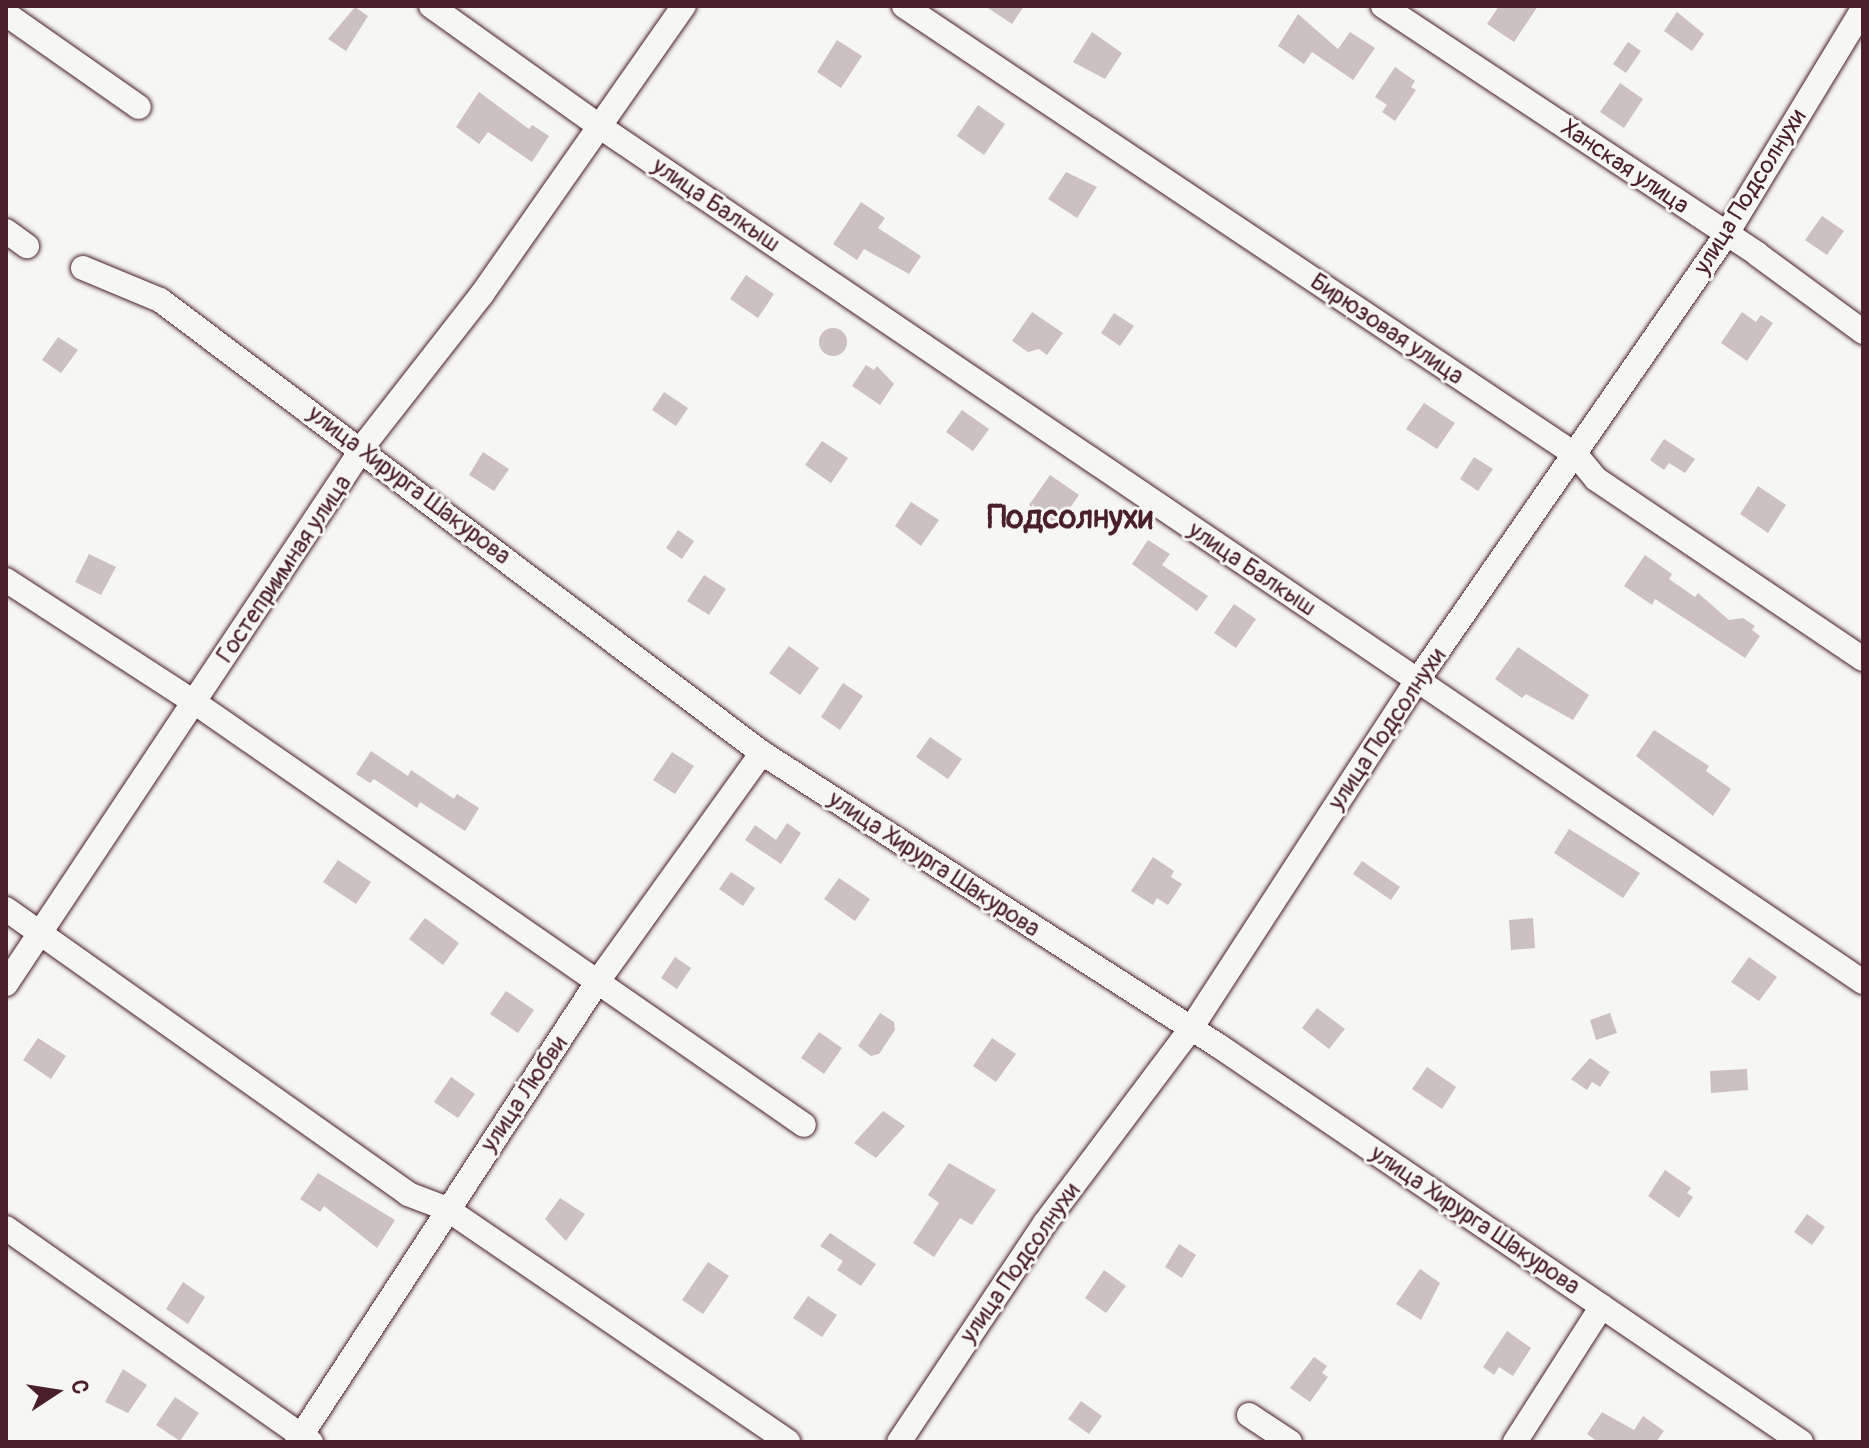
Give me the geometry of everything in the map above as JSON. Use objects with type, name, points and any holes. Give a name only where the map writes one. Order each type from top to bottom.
[{"type":"street","name":"улица Балкыш","points":[[431,6],[602,128],[1863,982]]},
{"type":"street","name":"Гостеприимная улица","points":[[6,984],[363,450],[602,128],[684,6]]},
{"type":"street","name":"Бирюзовая улица","points":[[904,6],[1576,455],[1596,479],[1863,659]]},
{"type":"street","name":"Ханская улица","points":[[1383,6],[1726,235],[1863,332]]},
{"type":"street","name":"улица Подсолнухи","points":[[899,1442],[1045,1223],[1190,1030],[1417,681],[1726,235],[1856,12]]},
{"type":"street","points":[[6,14],[139,107]]},
{"type":"street","points":[[6,231],[27,246]]},
{"type":"street","name":"улица Хирурга Шакурова","points":[[83,268],[160,300],[762,753],[1190,1030],[1801,1442]]},
{"type":"street","points":[[6,580],[194,702],[804,1125]]},
{"type":"street","name":"улица Любви","points":[[303,1440],[419,1260],[447,1209],[598,981],[762,753]]},
{"type":"street","points":[[6,909],[408,1194],[447,1209],[788,1442]]},
{"type":"street","points":[[6,1228],[303,1440]]},
{"type":"street","points":[[1515,1442],[1602,1306]]},
{"type":"street","points":[[1249,1415],[1290,1442]]},
{"type":"building","points":[[985,6],[1024,6],[1012,24]]},
{"type":"building","points":[[1499,6],[1538,6],[1514,42],[1487,24]]},
{"type":"building","points":[[355,7],[368,16],[346,51],[328,39]]},
{"type":"building","points":[[1677,12],[1704,34],[1692,51],[1664,31]]},
{"type":"building","points":[[1298,14],[1338,49],[1350,32],[1375,48],[1353,80],[1312,52],[1304,64],[1278,46]]},
{"type":"building","points":[[1092,32],[1122,53],[1105,79],[1073,62]]},
{"type":"building","points":[[837,40],[862,56],[841,88],[817,72]]},
{"type":"building","points":[[1628,42],[1641,51],[1626,73],[1613,64]]},
{"type":"building","points":[[1395,67],[1415,81],[1411,87],[1416,90],[1395,121],[1382,112],[1387,105],[1375,97]]},
{"type":"building","points":[[1620,83],[1643,99],[1624,128],[1600,112]]},
{"type":"building","points":[[479,92],[529,129],[532,125],[549,136],[532,162],[488,132],[479,144],[456,127]]},
{"type":"building","points":[[978,105],[1005,124],[984,155],[957,136]]},
{"type":"building","points":[[1066,172],[1097,187],[1077,218],[1048,199]]},
{"type":"building","points":[[861,202],[885,218],[878,228],[921,256],[909,274],[864,249],[857,260],[833,244]]},
{"type":"building","points":[[1822,216],[1844,231],[1827,255],[1805,240]]},
{"type":"building","points":[[746,275],[774,294],[758,318],[730,299]]},
{"type":"building","points":[[1032,312],[1063,333],[1047,355],[1039,349],[1028,352],[1012,341]]},
{"type":"building","points":[[1742,312],[1756,322],[1761,315],[1773,323],[1747,361],[1721,343]]},
{"type":"building","points":[[1114,313],[1134,326],[1120,346],[1101,333]]},
{"type":"building","points":[[833,328],[843,332],[847,342],[843,352],[833,356],[823,352],[819,342],[823,332]]},
{"type":"building","points":[[58,337],[78,350],[61,373],[42,360]]},
{"type":"building","points":[[866,365],[874,370],[877,366],[894,384],[880,405],[852,386]]},
{"type":"building","points":[[664,392],[688,408],[676,426],[652,410]]},
{"type":"building","points":[[1424,403],[1455,423],[1437,449],[1406,429]]},
{"type":"building","points":[[962,410],[989,429],[973,451],[946,432]]},
{"type":"building","points":[[1664,439],[1695,459],[1685,473],[1669,463],[1664,470],[1650,460]]},
{"type":"building","points":[[822,441],[848,458],[831,483],[805,465]]},
{"type":"building","points":[[483,452],[509,469],[494,491],[469,475]]},
{"type":"building","points":[[1474,457],[1493,469],[1478,491],[1460,479]]},
{"type":"building","points":[[1050,475],[1079,495],[1058,525],[1029,505]]},
{"type":"building","points":[[1758,486],[1786,505],[1768,533],[1740,514]]},
{"type":"building","points":[[911,502],[939,520],[921,546],[895,526]]},
{"type":"building","points":[[678,530],[694,541],[682,559],[666,548]]},
{"type":"building","points":[[1148,540],[1170,554],[1162,565],[1208,596],[1197,611],[1132,564]]},
{"type":"building","points":[[89,554],[116,567],[101,595],[75,582]]},
{"type":"building","points":[[1645,555],[1672,574],[1669,579],[1695,597],[1698,593],[1729,620],[1743,618],[1755,626],[1752,630],[1760,636],[1745,658],[1655,599],[1652,605],[1624,586]]},
{"type":"building","points":[[704,575],[726,589],[709,615],[687,601]]},
{"type":"building","points":[[1234,604],[1256,619],[1236,648],[1214,633]]},
{"type":"building","points":[[789,646],[819,668],[800,695],[769,673]]},
{"type":"building","points":[[1518,647],[1589,695],[1573,720],[1526,694],[1522,698],[1495,679]]},
{"type":"building","points":[[843,683],[863,696],[840,730],[821,717]]},
{"type":"building","points":[[1654,730],[1709,766],[1706,771],[1731,789],[1713,816],[1636,756]]},
{"type":"building","points":[[930,737],[962,759],[948,779],[916,757]]},
{"type":"building","points":[[371,751],[408,776],[411,770],[454,799],[457,794],[479,808],[465,831],[420,802],[417,808],[374,779],[370,783],[356,774]]},
{"type":"building","points":[[672,752],[694,766],[675,794],[653,780]]},
{"type":"building","points":[[787,823],[801,833],[781,864],[745,840],[755,825],[776,840]]},
{"type":"building","points":[[1569,829],[1640,873],[1623,898],[1554,853]]},
{"type":"building","points":[[1153,857],[1174,871],[1171,877],[1182,884],[1168,905],[1157,898],[1153,905],[1131,891]]},
{"type":"building","points":[[338,860],[371,882],[356,904],[323,882]]},
{"type":"building","points":[[1362,861],[1400,887],[1391,900],[1353,874]]},
{"type":"building","points":[[731,872],[755,888],[743,906],[719,889]]},
{"type":"building","points":[[839,878],[870,899],[855,921],[824,899]]},
{"type":"building","points":[[425,918],[459,943],[443,965],[409,939]]},
{"type":"building","points":[[1533,918],[1535,948],[1511,950],[1509,920]]},
{"type":"building","points":[[675,957],[691,968],[677,989],[661,978]]},
{"type":"building","points":[[1749,957],[1777,977],[1759,1001],[1731,982]]},
{"type":"building","points":[[506,991],[534,1010],[518,1033],[490,1014]]},
{"type":"building","points":[[1317,1008],[1345,1029],[1329,1049],[1302,1028]]},
{"type":"building","points":[[880,1013],[894,1022],[895,1030],[879,1054],[871,1056],[858,1046]]},
{"type":"building","points":[[1610,1013],[1617,1033],[1596,1040],[1590,1020]]},
{"type":"building","points":[[819,1032],[842,1048],[824,1074],[801,1058]]},
{"type":"building","points":[[38,1038],[66,1056],[51,1079],[23,1060]]},
{"type":"building","points":[[992,1038],[1016,1054],[996,1082],[973,1066]]},
{"type":"building","points":[[1590,1058],[1610,1072],[1600,1087],[1592,1082],[1587,1090],[1571,1079]]},
{"type":"building","points":[[1427,1067],[1456,1087],[1442,1109],[1412,1089]]},
{"type":"building","points":[[1747,1069],[1748,1090],[1711,1093],[1710,1071]]},
{"type":"building","points":[[451,1077],[475,1094],[458,1118],[434,1102]]},
{"type":"building","points":[[883,1111],[905,1126],[876,1158],[854,1143]]},
{"type":"building","points":[[949,1163],[996,1190],[972,1225],[960,1218],[934,1257],[913,1243],[939,1203],[928,1195]]},
{"type":"building","points":[[1665,1170],[1691,1188],[1687,1193],[1693,1197],[1679,1218],[1648,1196]]},
{"type":"building","points":[[318,1173],[395,1220],[377,1248],[324,1206],[320,1212],[300,1199]]},
{"type":"building","points":[[560,1198],[585,1214],[566,1241],[545,1219]]},
{"type":"building","points":[[1807,1214],[1825,1227],[1812,1245],[1794,1232]]},
{"type":"building","points":[[830,1233],[876,1264],[861,1286],[837,1270],[843,1261],[820,1246]]},
{"type":"building","points":[[1179,1244],[1196,1255],[1182,1278],[1165,1267]]},
{"type":"building","points":[[708,1262],[729,1276],[703,1314],[682,1300]]},
{"type":"building","points":[[1420,1269],[1440,1283],[1421,1320],[1396,1304]]},
{"type":"building","points":[[1104,1270],[1126,1286],[1106,1313],[1085,1298]]},
{"type":"building","points":[[183,1282],[205,1297],[188,1324],[166,1309]]},
{"type":"building","points":[[808,1296],[837,1315],[822,1337],[793,1318]]},
{"type":"building","points":[[1507,1331],[1531,1348],[1513,1376],[1499,1367],[1494,1375],[1483,1367]]},
{"type":"building","points":[[1314,1357],[1327,1366],[1322,1373],[1328,1377],[1310,1402],[1290,1388]]},
{"type":"building","points":[[123,1369],[147,1385],[128,1413],[105,1402]]},
{"type":"building","points":[[175,1397],[199,1413],[180,1441],[156,1425]]},
{"type":"building","points":[[1081,1401],[1102,1416],[1089,1434],[1068,1419]]},
{"type":"building","points":[[1602,1412],[1634,1430],[1643,1416],[1664,1431],[1656,1442],[1598,1442],[1587,1434]]},
{"type":"district","name":"Подсолнухи","points":[[1070,518]]}]
